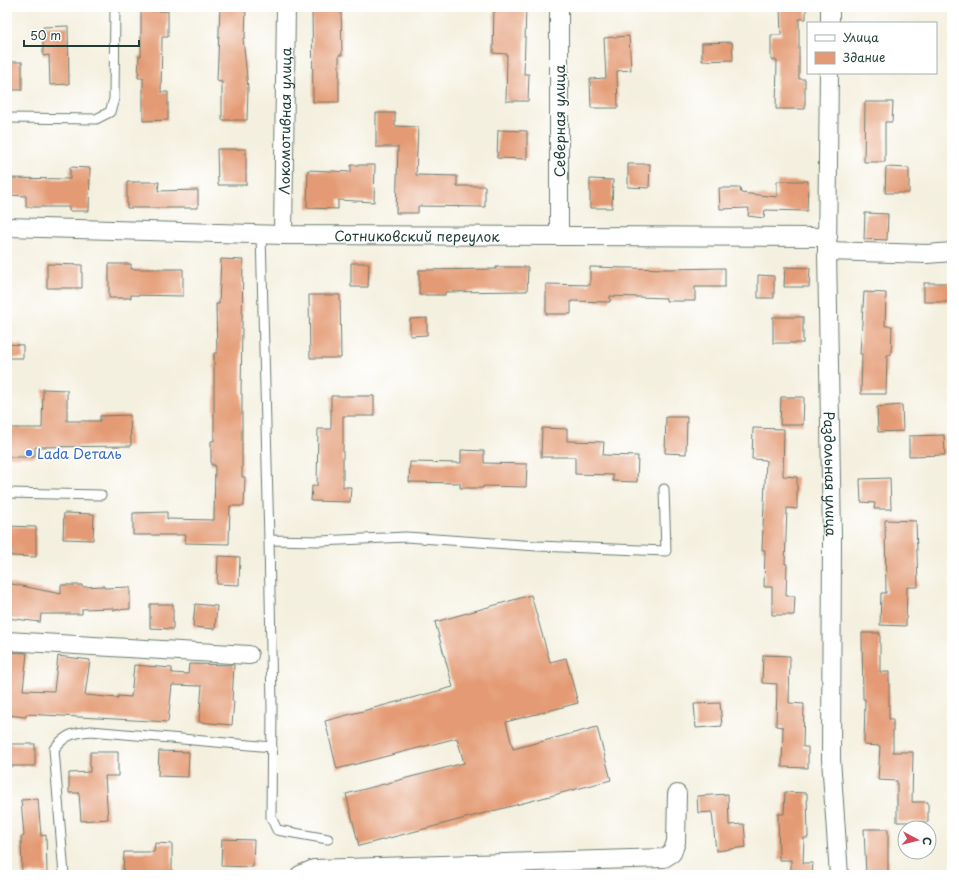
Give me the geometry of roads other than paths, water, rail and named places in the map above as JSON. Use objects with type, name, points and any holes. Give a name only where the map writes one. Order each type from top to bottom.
[{"type":"street","name":"Локомотивная улица","points":[[283,235],[286,7]]},
{"type":"street","name":"Северная улица","points":[[559,7],[559,236]]},
{"type":"street","points":[[830,7],[830,22]]},
{"type":"street","name":"Раздольная улица","points":[[829,74],[827,244],[832,536],[831,760],[840,875]]},
{"type":"street","name":"Сотниковский переулок","points":[[7,227],[283,235],[559,236],[827,244],[927,254],[952,252]]},
{"type":"street","points":[[7,641],[249,655]]},
{"type":"street","points":[[300,875],[314,869],[664,858],[672,853],[676,842],[677,794]]},
{"type":"lane","points":[[7,118],[96,119],[110,112],[114,99],[115,7]]},
{"type":"lane","points":[[261,234],[269,540],[272,747],[271,817],[277,830],[328,839]]},
{"type":"lane","points":[[269,540],[320,541],[406,537],[537,546],[666,550],[664,489]]},
{"type":"lane","points":[[7,493],[101,494]]},
{"type":"lane","points":[[64,875],[54,749],[63,738],[76,732],[91,731],[272,747]]},
{"type":"place","name":"Lada Dеталь","points":[[29,453]]}]
